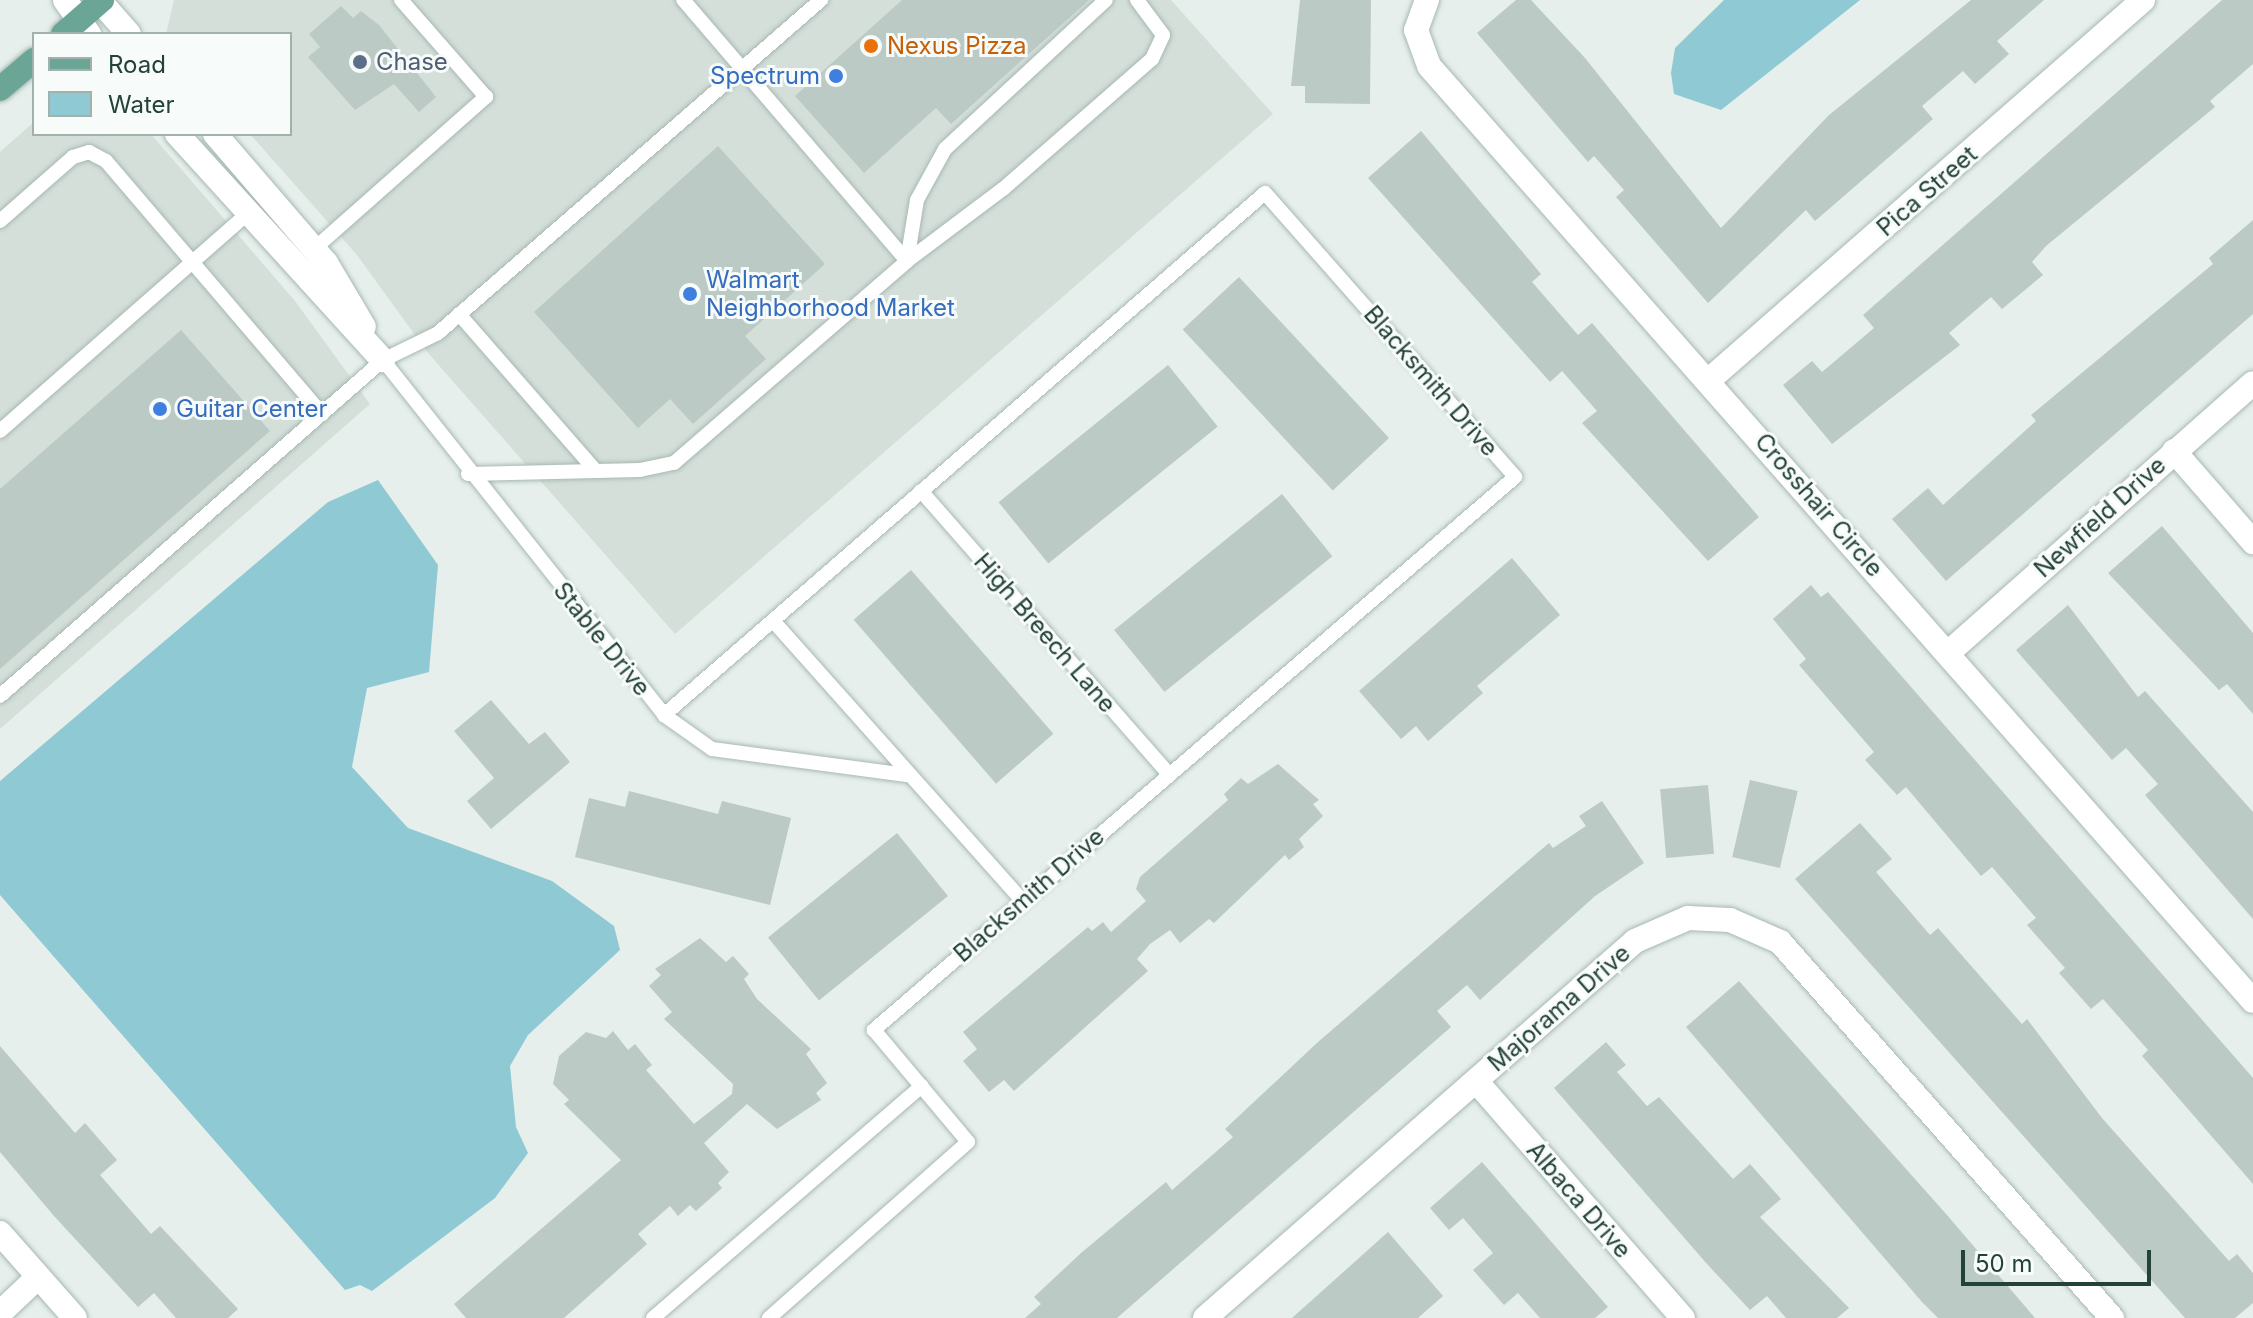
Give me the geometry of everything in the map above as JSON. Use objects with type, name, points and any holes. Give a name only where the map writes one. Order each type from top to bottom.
[{"type":"main road","points":[[74,22],[101,0]]},
{"type":"main road","points":[[0,89],[32,62]]},
{"type":"street","points":[[101,0],[127,32]]},
{"type":"street","name":"Crosshair Circle","points":[[1427,0],[1416,30],[1429,66],[1709,380],[2253,1001]]},
{"type":"street","name":"Pica Street","points":[[1709,380],[2143,0]]},
{"type":"street","name":"Stable Drive","points":[[179,136],[383,360]]},
{"type":"street","name":"Stable Drive","points":[[217,136],[314,249],[383,360]]},
{"type":"street","name":"Newfield Drive","points":[[1948,653],[2253,383]]},
{"type":"street","points":[[2174,451],[2253,542]]},
{"type":"street","name":"Majorama Drive","points":[[1205,1318],[1635,941],[1688,918],[1730,920],[1780,942],[2112,1318]]},
{"type":"street","name":"Albaca Drive","points":[[1476,1081],[1683,1318]]},
{"type":"street","points":[[0,1233],[75,1318]]},
{"type":"street","points":[[0,1313],[38,1277]]},
{"type":"lane","points":[[314,249],[486,97],[401,0]]},
{"type":"lane","points":[[683,0],[907,261]]},
{"type":"lane","points":[[0,696],[383,360],[459,314],[821,0]]},
{"type":"lane","points":[[907,261],[917,200],[945,149],[1106,0]]},
{"type":"lane","points":[[468,474],[674,463],[907,261],[1003,189],[1152,59],[1163,35],[1137,0]]},
{"type":"lane","points":[[0,221],[73,157],[89,152],[106,161],[322,414]]},
{"type":"lane","name":"Blacksmith Drive","points":[[664,715],[775,623],[921,491],[1265,193],[1515,477],[874,1030],[968,1142],[769,1318]]},
{"type":"lane","points":[[0,431],[248,213]]},
{"type":"lane","points":[[459,314],[594,469]]},
{"type":"lane","name":"Stable Drive","points":[[383,360],[468,474],[664,715],[712,749],[908,775]]},
{"type":"lane","name":"High Breech Lane","points":[[921,491],[1169,774]]},
{"type":"lane","points":[[775,623],[1023,901]]},
{"type":"lane","points":[[653,1318],[922,1086]]},
{"type":"shaded area","points":[[174,0],[1171,0],[1273,114],[675,634],[428,353],[357,255],[252,136],[292,136],[292,32],[166,32]]},
{"type":"shaded area","points":[[32,124],[32,136],[153,136],[295,301],[370,404],[0,729],[0,152]]},
{"type":"water","points":[[1724,0],[1860,0],[1721,110],[1674,94],[1671,73],[1675,48]]},
{"type":"water","points":[[378,480],[438,565],[429,672],[367,688],[352,767],[408,828],[552,881],[614,926],[620,950],[528,1035],[510,1066],[516,1127],[528,1153],[495,1198],[372,1291],[360,1285],[345,1290],[0,895],[0,781],[328,502]]},
{"type":"building","points":[[902,0],[1089,0],[951,124],[936,108],[864,173],[795,96]]},
{"type":"building","points":[[1300,0],[1371,0],[1370,104],[1305,103],[1305,86],[1291,86]]},
{"type":"building","points":[[1516,0],[1531,0],[1585,58],[1721,228],[1829,115],[1971,0],[2044,0],[1997,41],[2009,54],[1975,84],[1963,71],[1922,106],[1933,119],[1815,221],[1806,210],[1708,303],[1616,197],[1624,190],[1594,156],[1588,162],[1477,33]]},
{"type":"building","points":[[2222,0],[2253,0],[2253,64],[2210,101],[2215,107],[2046,246],[2032,262],[2043,275],[2002,309],[1991,297],[1949,333],[1960,345],[1832,444],[1783,385],[1812,361],[1822,372],[1874,328],[1863,315]]},
{"type":"building","name":"Chase","points":[[341,6],[353,18],[361,11],[379,25],[436,97],[419,112],[394,84],[355,110],[308,57],[320,47],[309,34]]},
{"type":"building","points":[[1421,131],[1541,274],[1532,282],[1578,335],[1592,323],[1759,517],[1708,561],[1582,423],[1597,411],[1562,371],[1550,382],[1368,178]]},
{"type":"building","points":[[718,146],[825,264],[745,336],[766,359],[693,424],[670,399],[638,428],[534,312]]},
{"type":"building","points":[[2253,220],[2253,314],[1946,581],[1892,519],[1928,488],[1943,505],[2036,421],[2031,415],[2213,264],[2209,258]]},
{"type":"building","points":[[1239,277],[1389,438],[1333,490],[1183,330]]},
{"type":"building","points":[[181,330],[270,431],[0,669],[0,489]]},
{"type":"building","points":[[1168,365],[1218,426],[1048,564],[999,502]]},
{"type":"building","points":[[1282,494],[1332,556],[1164,692],[1114,630]]},
{"type":"building","points":[[2162,526],[2253,633],[2253,714],[2227,684],[2219,690],[2108,573]]},
{"type":"building","points":[[1512,558],[1560,615],[1477,686],[1483,693],[1428,741],[1416,726],[1401,739],[1359,691]]},
{"type":"building","points":[[911,570],[1053,734],[996,784],[854,620]]},
{"type":"building","points":[[1811,585],[1821,597],[1828,592],[2253,1078],[2253,1184],[2142,1056],[2148,1050],[2103,999],[2091,1009],[2059,973],[2065,968],[2027,925],[2036,918],[1992,867],[1981,876],[1906,787],[1897,795],[1865,760],[1874,752],[1799,665],[1806,659],[1773,619]]},
{"type":"building","points":[[2068,605],[2138,697],[2145,691],[2253,812],[2253,919],[2145,795],[2158,784],[2126,748],[2112,760],[2016,650]]},
{"type":"building","points":[[491,700],[529,744],[545,732],[570,762],[491,829],[467,801],[494,778],[454,731]]},
{"type":"building","points":[[1278,764],[1319,800],[1313,804],[1323,816],[1299,839],[1304,847],[1289,860],[1285,855],[1214,923],[1209,919],[1180,943],[1170,930],[1150,944],[1137,959],[1148,971],[1014,1091],[1004,1080],[989,1092],[963,1061],[977,1049],[963,1032],[1088,927],[1092,931],[1103,922],[1111,932],[1146,901],[1136,889],[1140,877],[1228,800],[1224,794],[1241,778],[1248,784]]},
{"type":"building","points":[[1750,780],[1798,791],[1780,868],[1732,857]]},
{"type":"building","points":[[1708,785],[1714,854],[1666,858],[1660,789]]},
{"type":"building","points":[[629,791],[718,814],[722,801],[791,818],[770,905],[575,857],[589,798],[625,807]]},
{"type":"building","points":[[1602,801],[1644,863],[1595,896],[1480,1000],[1467,985],[1437,1011],[1451,1027],[1117,1318],[1025,1318],[1041,1304],[1034,1297],[1081,1253],[1166,1182],[1172,1190],[1233,1137],[1225,1129],[1318,1042],[1549,843],[1553,848],[1586,826],[1579,816]]},
{"type":"building","points":[[1860,823],[1892,859],[1876,872],[1930,935],[1938,928],[2022,1024],[2027,1019],[2102,1118],[2229,1261],[2237,1254],[2253,1273],[2253,1303],[2235,1318],[2185,1318],[1795,879]]},
{"type":"building","points":[[897,833],[948,896],[819,1000],[768,937]]},
{"type":"building","points":[[700,938],[726,962],[733,956],[749,974],[744,979],[757,999],[811,1049],[806,1054],[827,1083],[816,1093],[821,1100],[777,1129],[747,1104],[704,1143],[729,1172],[718,1183],[722,1188],[696,1211],[690,1205],[678,1216],[670,1206],[638,1234],[647,1244],[564,1318],[466,1318],[454,1304],[621,1160],[564,1104],[569,1100],[553,1084],[559,1056],[586,1032],[606,1038],[613,1031],[628,1050],[635,1044],[652,1065],[646,1070],[694,1124],[732,1094],[733,1084],[664,1019],[672,1012],[649,986],[661,975],[655,969]]},
{"type":"building","points":[[1739,981],[2035,1318],[1938,1318],[1922,1302],[1686,1027]]},
{"type":"building","points":[[1606,1042],[1626,1065],[1617,1072],[1647,1106],[1659,1097],[1733,1179],[1750,1164],[1781,1199],[1760,1217],[1849,1308],[1837,1318],[1786,1318],[1767,1296],[1750,1310],[1707,1264],[1554,1088]]},
{"type":"building","points":[[0,1046],[75,1133],[85,1123],[117,1160],[100,1175],[151,1234],[160,1226],[238,1309],[228,1318],[176,1318],[154,1293],[138,1307],[0,1152]]},
{"type":"building","points":[[1482,1162],[1608,1307],[1595,1318],[1540,1318],[1518,1293],[1504,1305],[1473,1270],[1493,1253],[1463,1218],[1449,1230],[1430,1208]]},
{"type":"building","points":[[1388,1232],[1443,1296],[1418,1318],[1292,1318]]},
{"type":"place","name":"Nexus Pizza","points":[[871,46]]},
{"type":"place","name":"Chase","points":[[360,62]]},
{"type":"place","name":"Spectrum","points":[[836,76]]},
{"type":"place","name":"Walmart Neighborhood Market","points":[[690,294]]},
{"type":"place","name":"Guitar Center","points":[[160,409]]}]
